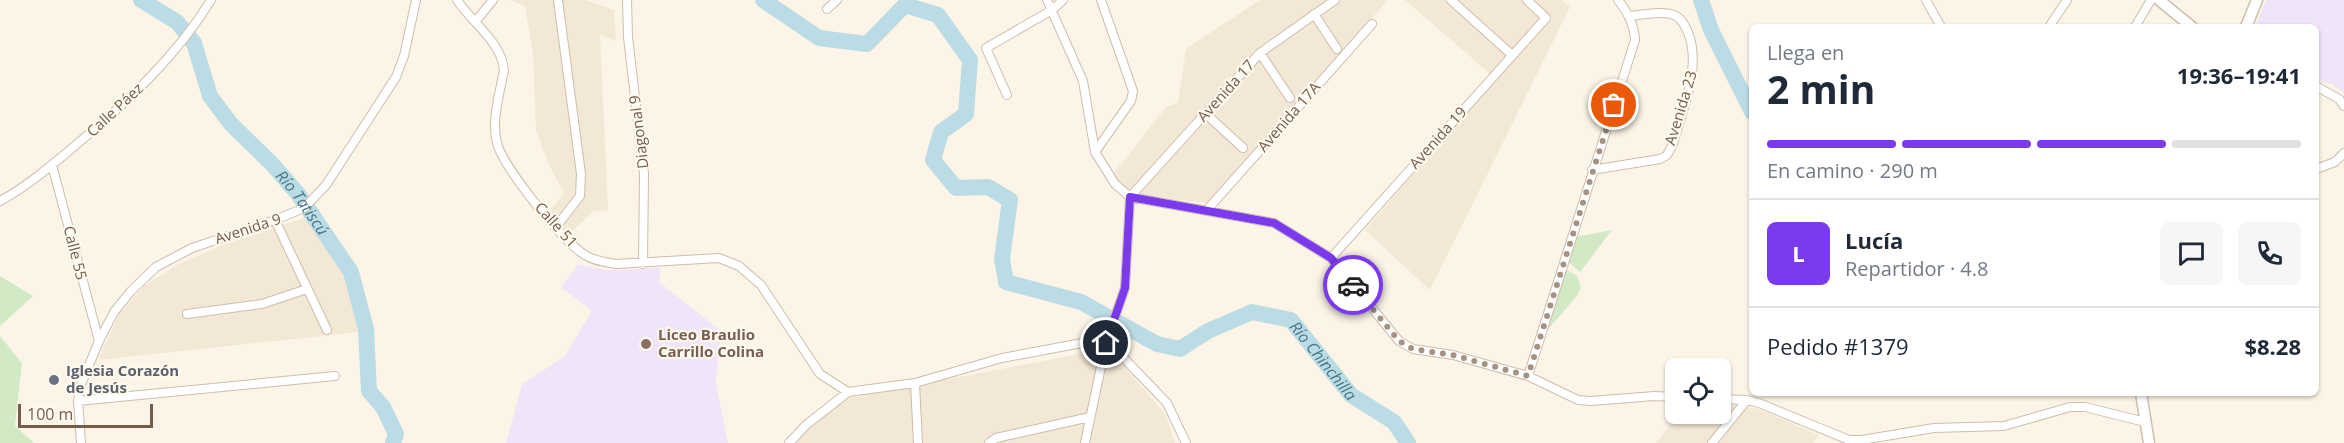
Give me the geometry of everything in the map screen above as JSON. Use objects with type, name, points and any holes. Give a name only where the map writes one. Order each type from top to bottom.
[{"type":"main road","points":[[2159,0],[2188,24]]},
{"type":"main road","points":[[2247,24],[2257,0]]},
{"type":"main road","points":[[2141,396],[2149,443]]},
{"type":"street","name":"Calle Páez","points":[[0,201],[52,165],[116,111],[182,43],[197,24],[211,0]]},
{"type":"street","name":"Avenida 9","points":[[81,443],[78,400],[80,387],[114,312],[130,291],[156,267],[192,248],[304,208],[318,195],[396,77],[404,56],[416,0]]},
{"type":"street","name":"Calle 51","points":[[457,0],[499,49],[503,59],[504,70],[495,132],[497,145],[505,163],[556,226],[584,255],[616,264],[719,258],[739,266],[761,285],[820,374],[849,392]]},
{"type":"street","points":[[475,22],[493,0]]},
{"type":"street","points":[[556,226],[580,196],[581,174],[558,0]]},
{"type":"street","name":"Diagonal 9","points":[[627,0],[628,37],[644,174],[643,264]]},
{"type":"street","points":[[827,9],[837,0]]},
{"type":"street","points":[[1047,0],[1083,81],[1095,152],[1115,184],[1130,197],[1274,223],[1331,258],[1399,341],[1413,349],[1453,355],[1528,376],[1578,400],[1665,396]]},
{"type":"street","points":[[1007,95],[986,48],[1052,10],[1063,0]]},
{"type":"street","points":[[1095,152],[1131,102],[1133,91],[1101,0]]},
{"type":"street","name":"Avenida 17","points":[[1130,197],[1260,53],[1335,0]]},
{"type":"street","points":[[1451,0],[1512,55]]},
{"type":"street","name":"Avenida 19","points":[[1331,258],[1546,18],[1527,0]]},
{"type":"street","points":[[1528,376],[1635,40],[1634,28],[1629,16],[1618,0]]},
{"type":"street","points":[[1926,0],[1939,24]]},
{"type":"street","points":[[2051,24],[2067,0]]},
{"type":"street","points":[[2136,24],[2151,0]]},
{"type":"street","points":[[1314,14],[1337,49]]},
{"type":"street","name":"Avenida 23","points":[[1592,170],[1660,159],[1666,155],[1673,144],[1694,65],[1694,49],[1682,20],[1674,15],[1664,14],[1629,16]]},
{"type":"street","name":"Avenida 17A","points":[[1208,210],[1372,24]]},
{"type":"street","points":[[1260,53],[1290,98]]},
{"type":"street","points":[[2319,89],[2339,99],[2344,106]]},
{"type":"street","points":[[1206,114],[1243,148]]},
{"type":"street","points":[[2319,168],[2335,162],[2344,153]]},
{"type":"street","name":"Calle 55","points":[[52,165],[99,341]]},
{"type":"street","points":[[1085,443],[1106,343],[1120,308],[1125,288],[1130,197]]},
{"type":"street","points":[[275,220],[327,330]]},
{"type":"street","points":[[187,314],[262,304],[307,289]]},
{"type":"street","points":[[789,443],[806,425],[849,392],[915,383],[1002,358],[1088,340],[1106,343],[1137,369],[1167,402],[1186,443]]},
{"type":"street","points":[[78,400],[335,376]]},
{"type":"street","points":[[915,383],[918,443]]},
{"type":"street","points":[[1731,399],[1747,400],[1802,419],[1849,440],[1862,440],[1934,428],[2004,426],[2070,407],[2085,407],[2145,422]]},
{"type":"street","points":[[1712,443],[1747,400]]},
{"type":"street","points":[[989,443],[996,438],[1090,417]]},
{"type":"shaded area","points":[[510,0],[585,0],[614,10],[616,41],[600,35],[608,210],[594,211],[570,233],[549,212],[564,193],[548,163],[536,130],[533,54],[525,6]]},
{"type":"shaded area","points":[[1260,0],[1388,0],[1207,203],[1142,195],[1126,188],[1113,174],[1167,106],[1178,103],[1186,49]]},
{"type":"shaded area","points":[[1405,0],[1562,0],[1570,7],[1430,290],[1365,230],[1496,79]]},
{"type":"shaded area","points":[[2266,0],[2344,0],[2344,93],[2332,84],[2319,81],[2319,24],[2256,24]]},
{"type":"shaded area","points":[[307,217],[345,276],[359,332],[98,360],[119,315],[144,286],[177,265],[222,245]]},
{"type":"shaded area","name":"Liceo Braulio Carrillo Colina","points":[[578,264],[605,270],[661,268],[659,282],[721,331],[716,383],[728,443],[506,443],[522,384],[564,357],[592,311],[561,287]]},
{"type":"shaded area","points":[[1100,350],[1125,367],[1166,415],[1175,443],[794,443],[812,424],[845,399]]},
{"type":"shaded area","points":[[1731,405],[1758,409],[1819,435],[1813,443],[1656,443],[1671,424],[1731,424]]},
{"type":"green space","points":[[1612,230],[1580,272],[1567,261],[1574,237]]},
{"type":"green space","points":[[1564,268],[1577,276],[1581,288],[1577,296],[1543,335]]},
{"type":"green space","points":[[0,276],[33,296],[0,326]]},
{"type":"green space","points":[[0,336],[22,363],[15,426],[34,443],[0,443]]},
{"type":"waterway","name":"Río Tatiscú","points":[[141,0],[177,22],[194,43],[210,96],[231,124],[273,165],[298,194],[351,272],[366,329],[369,391],[383,407],[396,434],[393,443]]},
{"type":"waterway","name":"Río Chinchilla","points":[[763,0],[819,38],[867,44],[905,5],[938,15],[970,60],[966,114],[941,132],[933,160],[956,188],[988,187],[1010,200],[1002,259],[1006,282],[1081,302],[1157,344],[1180,349],[1208,331],[1252,312],[1291,320],[1351,395],[1394,422],[1408,443]]},
{"type":"waterway","points":[[1701,0],[1711,30],[1749,106]]},
{"type":"way so far","points":[[1353,285],[1399,341],[1413,349],[1453,355],[1528,376],[1614,105]]},
{"type":"place","name":"Liceo Braulio Carrillo Colina","points":[[646,344]]},
{"type":"place","name":"Iglesia Corazón de Jesús","points":[[54,380]]},
{"type":"route","points":[[1106,343],[1120,308],[1125,288],[1130,197],[1274,223],[1331,258],[1353,285]]}]
